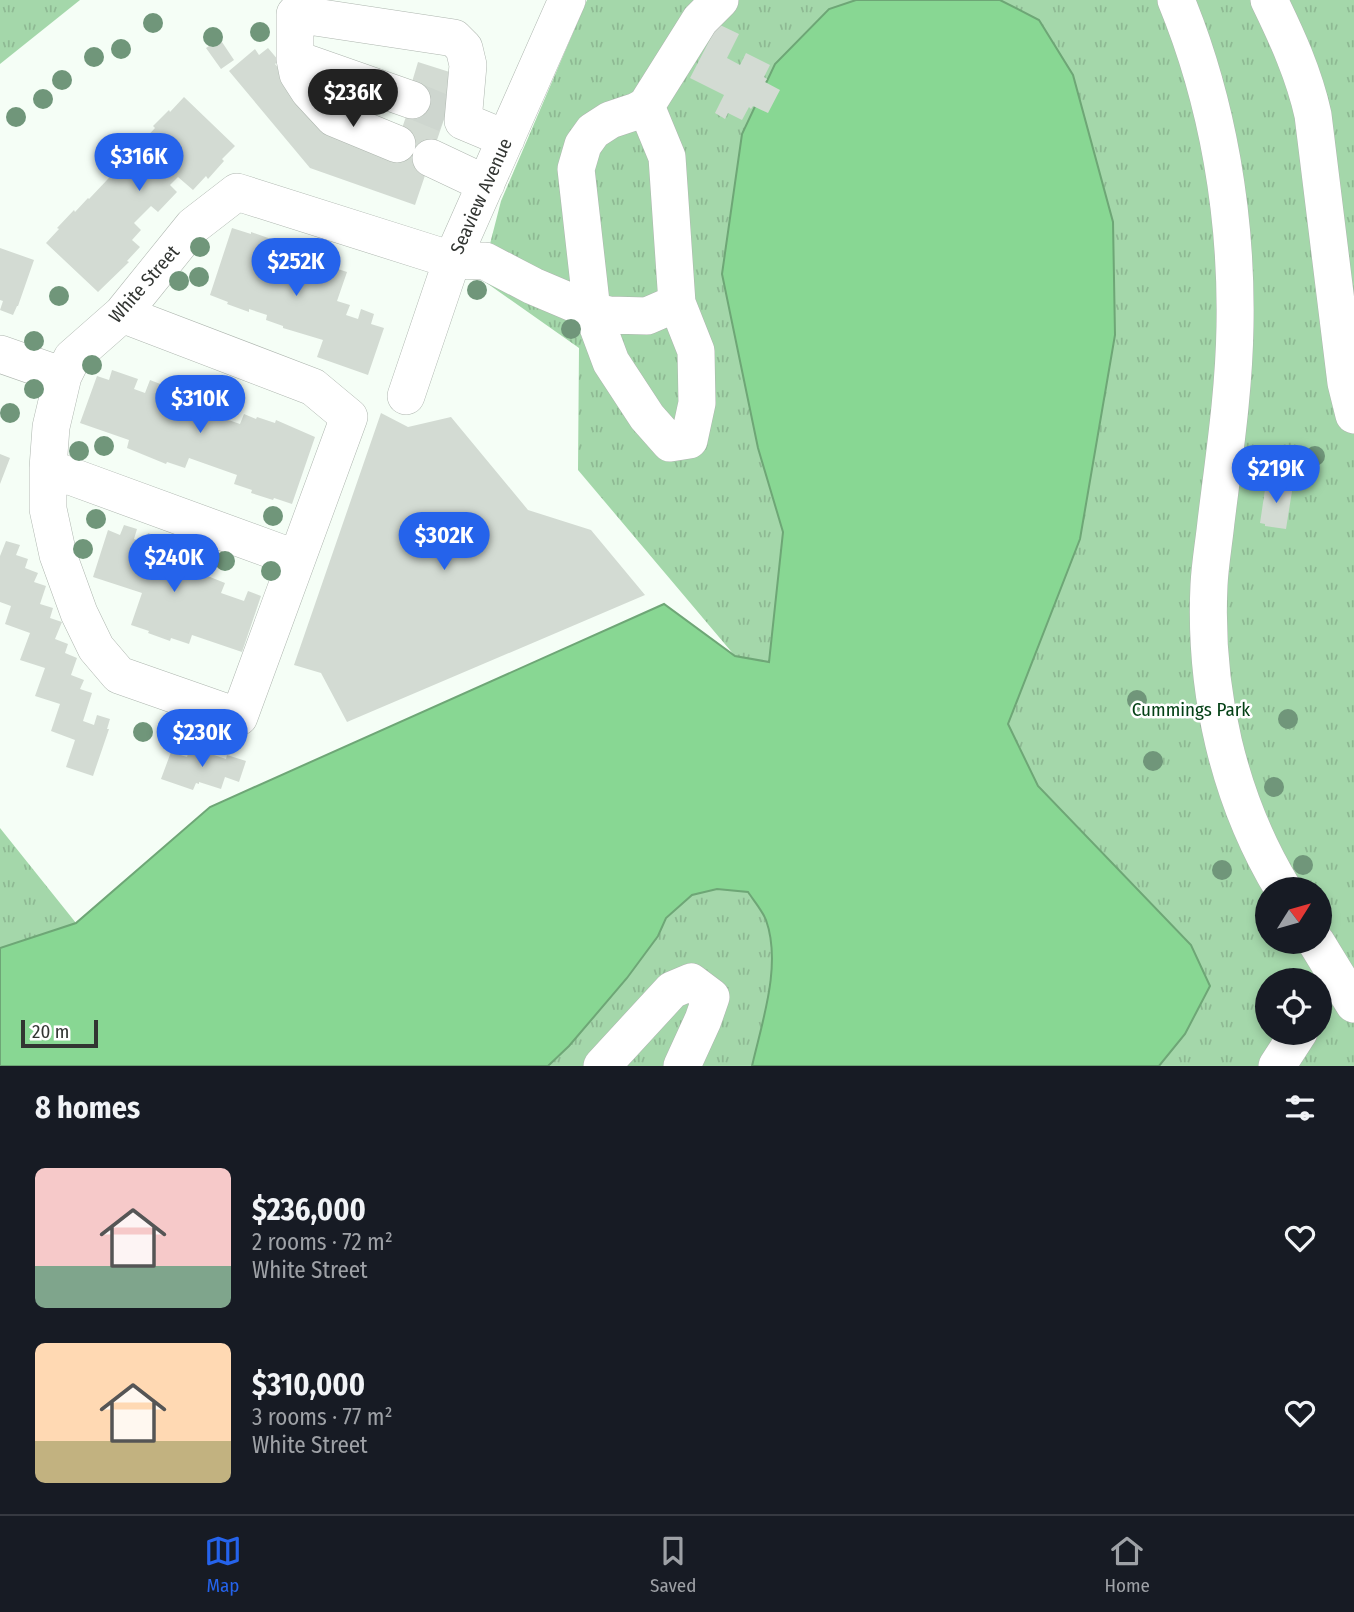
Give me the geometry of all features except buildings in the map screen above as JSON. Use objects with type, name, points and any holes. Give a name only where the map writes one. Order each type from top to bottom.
[{"type":"street","name":"Seaview Avenue","points":[[406,396],[452,260],[567,0]]},
{"type":"street","points":[[646,106],[667,156],[677,303],[696,351],[697,403],[689,440],[670,443],[648,417],[611,362],[592,311],[576,169],[583,145],[593,131],[610,120],[646,106],[700,20],[720,0]]},
{"type":"street","points":[[1176,0],[1203,81],[1219,144],[1230,205],[1235,267],[1231,396],[1209,583],[1208,632],[1212,684],[1219,726],[1241,801],[1277,877]]},
{"type":"street","points":[[1269,0],[1298,63],[1310,103],[1346,383],[1354,415]]},
{"type":"street","points":[[397,144],[334,118],[309,91],[298,74],[295,59],[295,14],[454,38],[464,48],[468,65],[455,117],[506,139]]},
{"type":"street","points":[[295,59],[412,100]]},
{"type":"street","points":[[431,158],[486,184]]},
{"type":"street","name":"White Street","points":[[297,559],[239,717],[119,675],[96,648],[79,612],[58,555],[48,509],[51,427],[63,376],[72,358],[122,314],[193,226],[237,192],[452,260]]},
{"type":"street","points":[[452,260],[485,261],[533,286],[609,316],[648,316],[677,303]]},
{"type":"street","points":[[48,468],[297,559],[349,417],[313,387],[122,314]]},
{"type":"street","points":[[0,354],[63,376]]},
{"type":"street","points":[[1321,954],[1337,993]]},
{"type":"street","points":[[602,1066],[672,990],[691,982],[711,997],[704,1020],[682,1066]]},
{"type":"street","points":[[1277,1066],[1291,1045]]},
{"type":"green space","points":[[0,0],[80,0],[0,64]]},
{"type":"green space","points":[[587,0],[855,0],[829,9],[742,134],[722,274],[758,448],[783,532],[769,662],[735,656],[578,470],[579,348],[481,279],[501,201]]},
{"type":"green space","name":"Cummings Park","points":[[1000,0],[1354,0],[1354,1066],[1159,1066],[1185,1034],[1191,945],[1038,786],[1008,724],[1080,539],[1115,335],[1113,222],[1039,20]]},
{"type":"green space","points":[[0,828],[76,923],[0,948]]},
{"type":"green space","points":[[717,889],[748,892],[766,920],[770,937],[772,974],[752,1066],[548,1066],[569,1046],[627,978],[658,936],[666,918],[692,895]]},
{"type":"shaded area","points":[[856,0],[1000,0],[1039,20],[1073,75],[1113,222],[1115,335],[1080,539],[1008,724],[1038,786],[1191,945],[1210,986],[1185,1034],[1159,1066],[752,1066],[769,993],[772,956],[770,937],[766,920],[748,892],[717,889],[692,895],[666,918],[658,936],[627,978],[569,1046],[548,1066],[0,1066],[0,948],[76,923],[210,807],[664,604],[735,656],[769,662],[783,532],[758,448],[722,274],[742,134],[775,64],[829,9]]},
{"type":"tunnel","points":[[412,100],[446,114]]}]
